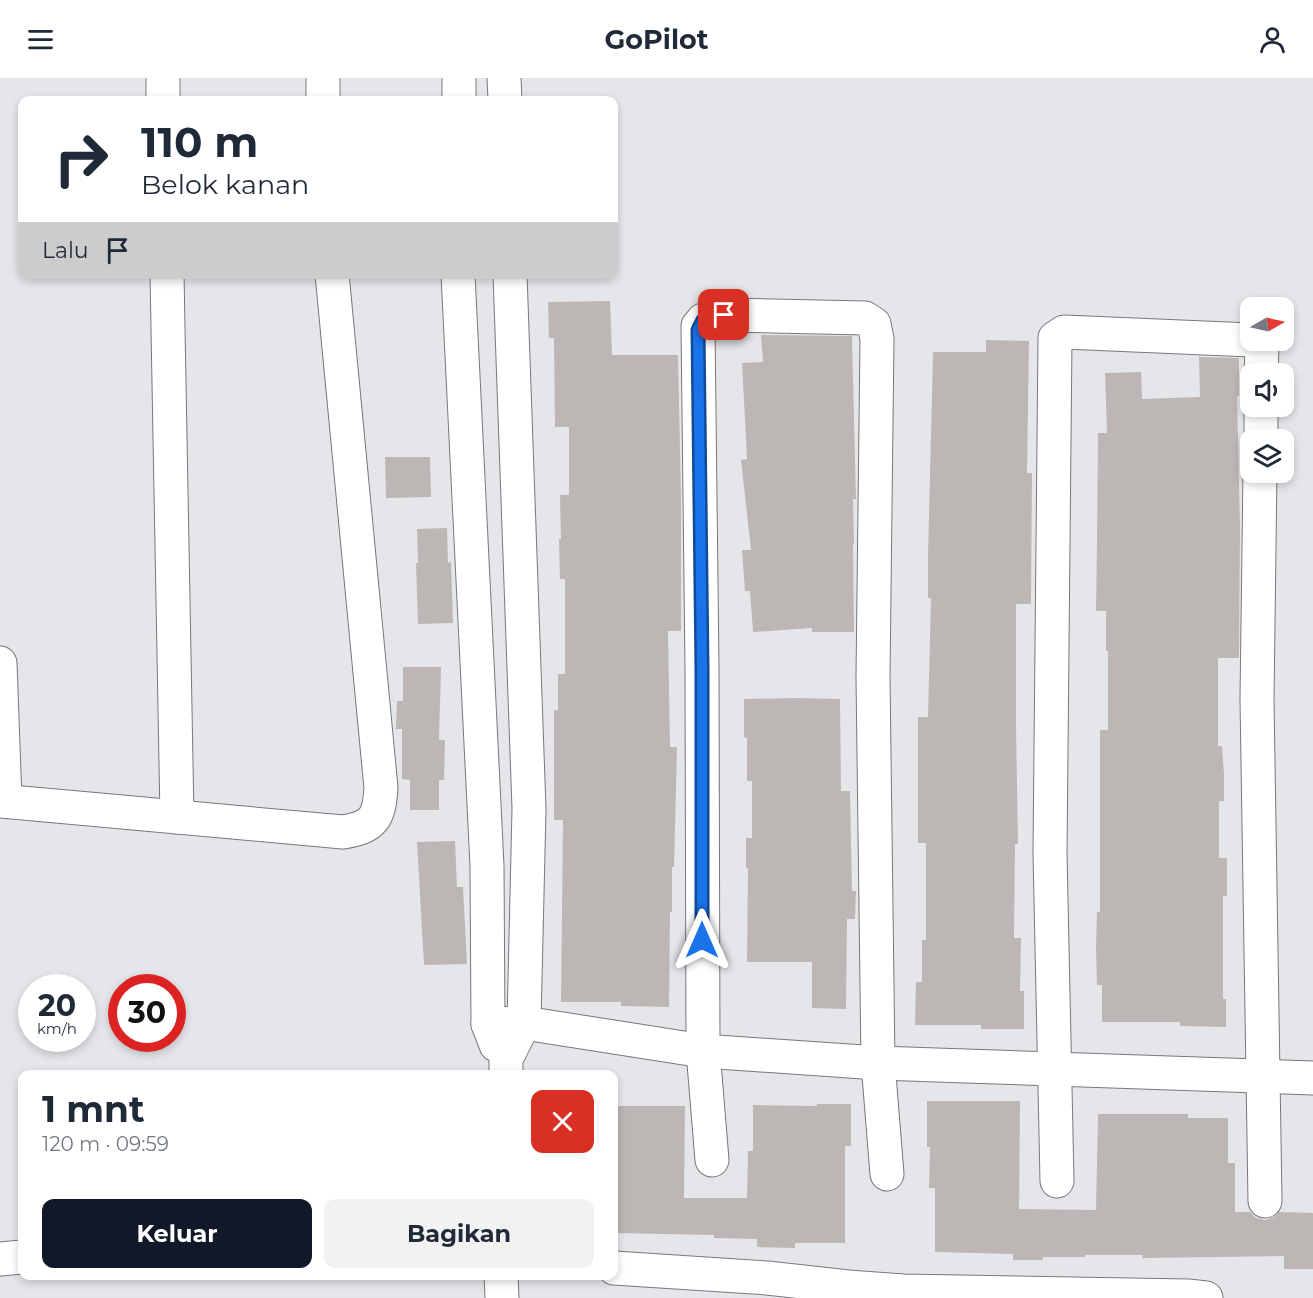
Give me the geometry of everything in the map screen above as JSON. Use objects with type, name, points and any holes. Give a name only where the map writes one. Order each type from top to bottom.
[{"type":"street","points":[[163,78],[163,96]]},
{"type":"street","points":[[323,78],[323,96]]},
{"type":"street","points":[[459,78],[459,96]]},
{"type":"street","points":[[504,78],[505,96]]},
{"type":"street","points":[[166,279],[177,817]]},
{"type":"street","points":[[0,663],[2,801],[343,832],[361,829],[372,822],[377,814],[381,788],[332,279]]},
{"type":"street","points":[[510,285],[529,809],[524,1023],[506,1067],[488,1024],[487,866],[458,286],[510,285]]},
{"type":"street","points":[[712,1160],[703,1051],[698,326],[703,320],[724,315],[865,318],[874,324],[877,339],[873,677],[878,1063],[887,1174]]},
{"type":"street","points":[[1057,1181],[1050,853],[1055,338],[1064,332],[1240,340]]},
{"type":"street","points":[[1260,483],[1257,699],[1264,1201]]},
{"type":"street","points":[[488,1024],[524,1023],[703,1051],[878,1063],[1313,1078]]},
{"type":"street","points":[[0,1259],[18,1257]]},
{"type":"street","points":[[618,1269],[675,1285],[767,1278],[848,1292],[1206,1298]]},
{"type":"street","points":[[501,1280],[502,1298]]},
{"type":"building","points":[[610,301],[612,355],[678,355],[681,631],[668,631],[670,747],[677,747],[674,867],[672,867],[672,912],[670,912],[669,1007],[621,1006],[621,1002],[561,1002],[563,820],[554,820],[554,710],[558,710],[558,674],[565,674],[565,579],[560,579],[559,539],[561,539],[560,495],[569,495],[569,427],[555,427],[554,338],[549,338],[548,302]]},
{"type":"building","points":[[761,335],[852,336],[856,499],[853,499],[854,632],[812,632],[812,628],[753,632],[750,591],[745,591],[742,550],[751,550],[741,460],[747,459],[742,363],[763,362]]},
{"type":"building","points":[[986,340],[1029,341],[1027,473],[1032,473],[1031,604],[1016,604],[1018,844],[1015,844],[1014,938],[1021,938],[1020,991],[1024,991],[1024,1029],[981,1029],[981,1025],[915,1025],[916,982],[922,982],[922,940],[926,940],[926,843],[918,843],[918,717],[928,717],[931,598],[928,598],[928,555],[933,352],[986,352]]},
{"type":"building","points":[[1199,357],[1239,358],[1239,396],[1237,396],[1240,527],[1239,658],[1218,658],[1218,746],[1222,746],[1224,774],[1224,801],[1219,801],[1219,858],[1227,858],[1227,896],[1223,896],[1223,999],[1226,999],[1226,1027],[1180,1026],[1180,1022],[1102,1022],[1102,985],[1097,985],[1096,948],[1097,912],[1100,912],[1100,730],[1108,730],[1108,651],[1106,651],[1106,611],[1096,611],[1098,433],[1107,433],[1105,373],[1141,372],[1142,399],[1200,397]]},
{"type":"building","points":[[385,457],[430,457],[431,497],[386,498]]},
{"type":"building","points":[[447,528],[448,563],[451,562],[453,623],[418,624],[417,529]]},
{"type":"building","points":[[403,667],[441,667],[439,740],[445,740],[444,780],[439,780],[439,810],[410,810],[410,780],[402,779],[402,729],[396,729],[397,701],[403,701]]},
{"type":"building","points":[[744,699],[840,699],[841,791],[850,791],[852,891],[856,891],[855,919],[847,919],[846,1009],[812,1008],[812,962],[747,962],[746,838],[752,838],[752,781],[747,781]]},
{"type":"building","points":[[455,841],[457,887],[463,887],[467,964],[424,965],[417,842]]},
{"type":"building","points":[[927,1101],[1020,1101],[1019,1209],[1096,1210],[1098,1114],[1188,1114],[1188,1118],[1228,1118],[1228,1163],[1235,1163],[1235,1212],[1250,1212],[1256,1218],[1265,1220],[1274,1217],[1279,1212],[1313,1213],[1313,1269],[1284,1269],[1284,1256],[1142,1258],[1143,1255],[1085,1255],[1085,1257],[1043,1257],[1043,1260],[1013,1260],[1013,1254],[935,1252],[935,1188],[929,1188],[930,1147],[927,1147]]},
{"type":"building","points":[[817,1104],[851,1104],[851,1146],[845,1146],[845,1243],[795,1243],[795,1248],[757,1247],[757,1239],[714,1238],[714,1235],[618,1233],[618,1106],[685,1106],[684,1198],[747,1198],[748,1151],[753,1151],[753,1105],[817,1106]]},
{"type":"route","points":[[702,940],[698,326],[703,320],[724,315]]}]
